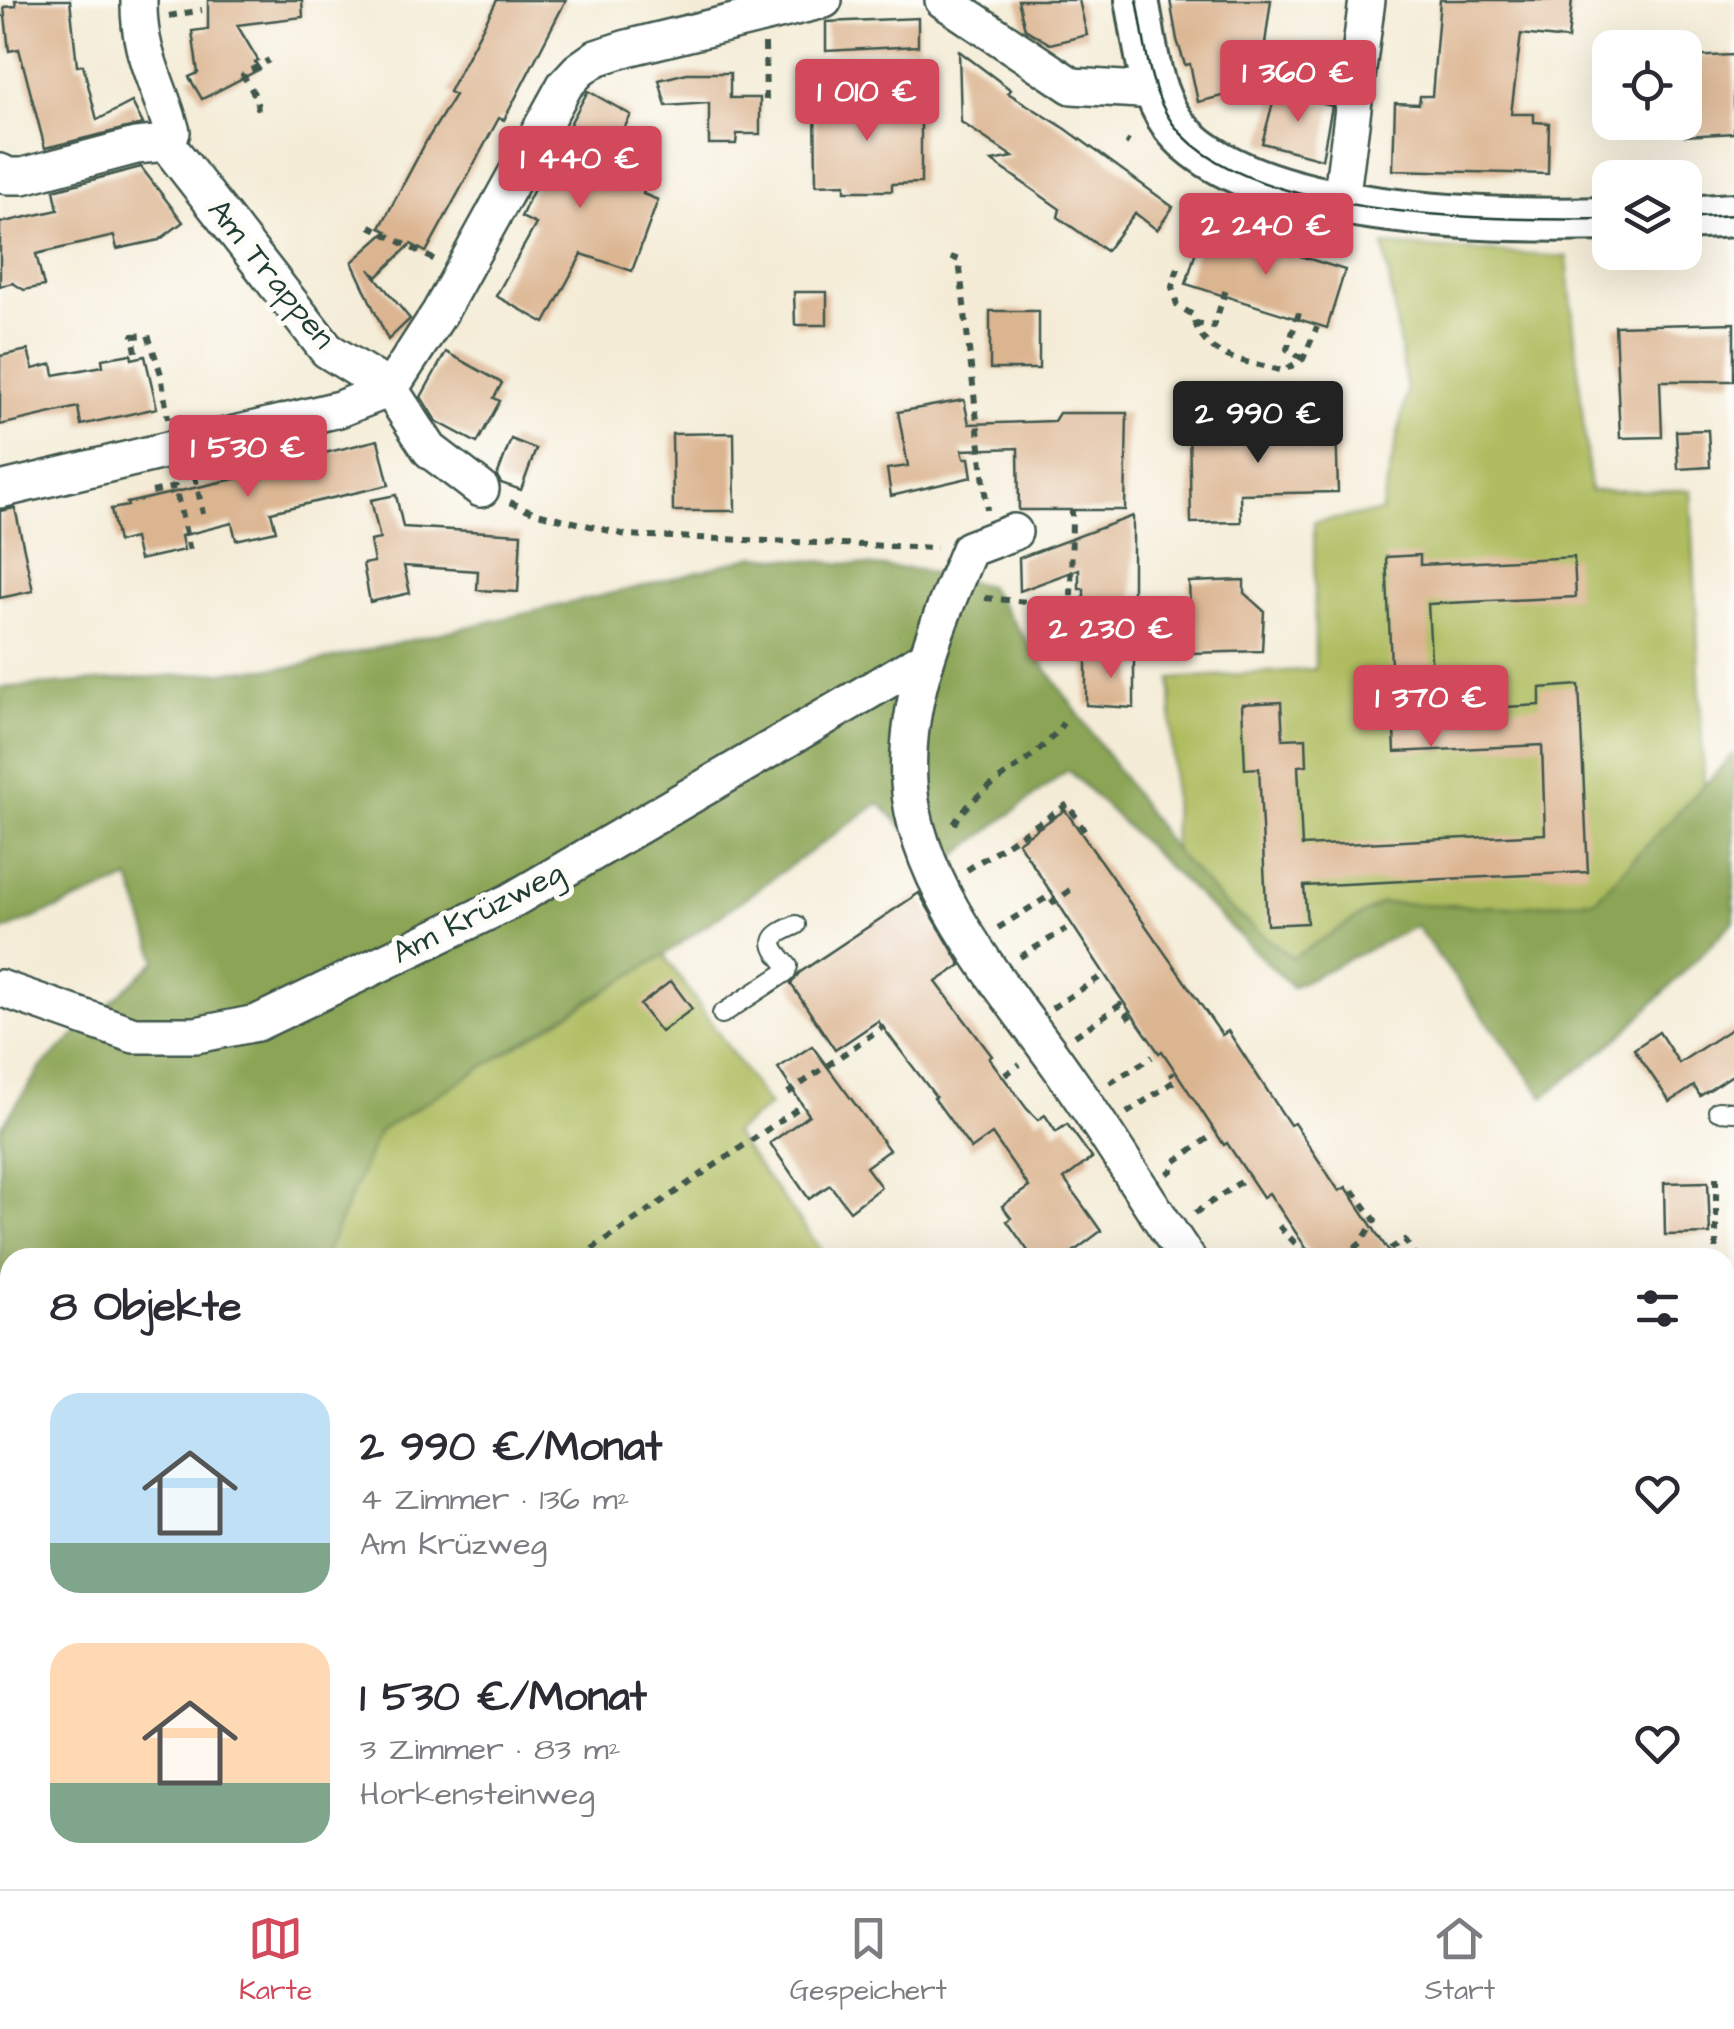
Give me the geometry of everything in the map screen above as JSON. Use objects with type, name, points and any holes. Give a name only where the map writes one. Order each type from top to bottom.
[{"type":"street","name":"Am Trappen","points":[[139,0],[144,56],[172,132],[166,143],[326,350],[390,389]]},
{"type":"street","points":[[0,490],[339,410],[390,389],[440,312],[551,107],[578,70],[596,58],[627,48],[824,0]]},
{"type":"street","points":[[943,0],[1072,86],[1157,90]]},
{"type":"street","points":[[1137,0],[1157,90],[1174,124],[1200,152],[1239,174],[1286,190],[1323,209],[1592,219]]},
{"type":"street","points":[[1323,209],[1366,0]]},
{"type":"street","points":[[0,172],[23,176],[136,146],[166,143]]},
{"type":"street","points":[[1702,217],[1734,215]]},
{"type":"street","points":[[390,389],[430,450],[481,490]]},
{"type":"street","points":[[1014,532],[969,549],[924,659],[910,738],[909,784],[918,837],[973,944],[1178,1244]]},
{"type":"street","name":"Am Krüzweg","points":[[0,988],[134,1036],[196,1036],[257,1023],[509,902],[924,659]]},
{"type":"lane","points":[[722,1014],[786,972],[788,966],[773,950],[772,941],[778,932],[796,925]]},
{"type":"path","points":[[764,14],[766,103]]},
{"type":"path","points":[[258,110],[256,97],[243,75],[270,60]]},
{"type":"path","points":[[1296,254],[1323,209]]},
{"type":"path","points":[[370,226],[461,274]]},
{"type":"path","points":[[951,257],[960,260],[986,506]]},
{"type":"path","points":[[1178,268],[1172,287],[1176,305],[1193,315],[1197,333],[1211,350],[1284,371],[1302,359],[1317,327]]},
{"type":"path","points":[[1195,323],[1214,326],[1226,290]]},
{"type":"path","points":[[1300,313],[1288,349],[1302,359]]},
{"type":"path","points":[[136,352],[133,336],[148,335],[164,386],[171,448]]},
{"type":"path","points":[[145,493],[175,487],[190,551]]},
{"type":"path","points":[[481,490],[534,512],[626,536],[944,548]]},
{"type":"path","points":[[985,598],[1072,606],[1072,511]]},
{"type":"path","points":[[954,824],[968,802],[1048,745],[1063,723]]},
{"type":"path","points":[[940,886],[1068,804],[1086,832]]},
{"type":"path","points":[[973,944],[1049,896],[1054,902],[1070,890]]},
{"type":"path","points":[[993,974],[1066,929]]},
{"type":"path","points":[[1027,1024],[1102,976]]},
{"type":"path","points":[[1050,1052],[1120,1005],[1134,1024]]},
{"type":"path","points":[[788,1093],[884,1026]]},
{"type":"path","points":[[1092,1114],[1152,1058]]},
{"type":"path","points":[[1092,1114],[1176,1080],[1171,1073]]},
{"type":"path","points":[[594,1248],[802,1104]]},
{"type":"path","points":[[1141,1190],[1214,1134]]},
{"type":"path","points":[[1178,1244],[1248,1177]]},
{"type":"path","points":[[1716,1177],[1716,1248]]},
{"type":"path","points":[[1352,1190],[1376,1220],[1355,1248]]},
{"type":"path","points":[[1278,1226],[1299,1248]]},
{"type":"green space","points":[[1384,245],[1567,257],[1590,491],[1691,490],[1704,785],[1595,900],[1510,907],[1381,904],[1292,958],[1226,906],[1174,850],[1171,679],[1315,669],[1314,522],[1381,512],[1407,392]]},
{"type":"green space","points":[[755,556],[919,570],[988,586],[1174,850],[1226,906],[1292,958],[1381,903],[1510,907],[1595,900],[1734,754],[1734,921],[1621,1036],[1544,1097],[1416,926],[1292,987],[1068,770],[942,866],[879,803],[664,955],[379,1131],[328,1248],[0,1248],[0,1129],[42,1066],[157,960],[130,879],[0,932],[0,688],[294,667],[635,588]]},
{"type":"green space","points":[[664,955],[769,1106],[733,1133],[820,1248],[328,1248],[379,1131]]},
{"type":"building","points":[[15,0],[70,0],[77,66],[83,65],[97,120],[132,102],[143,124],[45,148],[19,49],[9,51],[4,7],[16,6]]},
{"type":"building","points":[[208,0],[302,0],[303,17],[237,25],[260,69],[202,99],[189,77],[198,73],[192,31],[208,29]]},
{"type":"building","points":[[497,0],[566,0],[504,120],[499,118],[426,252],[411,244],[377,277],[369,269],[410,319],[388,340],[352,262],[387,231],[380,228],[455,95],[449,92]]},
{"type":"building","points":[[1018,0],[1079,0],[1087,35],[1050,44],[1025,29]]},
{"type":"building","points":[[1170,0],[1271,0],[1259,87],[1198,102],[1190,64],[1185,65],[1177,40]]},
{"type":"building","points":[[1440,0],[1572,0],[1568,39],[1521,34],[1511,114],[1534,114],[1534,122],[1549,123],[1548,174],[1393,170],[1395,103],[1419,104],[1420,96],[1432,96]]},
{"type":"building","points":[[918,18],[918,46],[826,51],[826,22]]},
{"type":"building","points":[[959,51],[1011,90],[1008,93],[1066,129],[1173,207],[1157,230],[1135,213],[1106,251],[1058,217],[1060,209],[992,161],[1013,157],[961,122]]},
{"type":"building","points":[[1734,55],[1734,133],[1702,135],[1702,56]]},
{"type":"building","points":[[687,73],[730,73],[730,98],[760,98],[760,134],[737,134],[736,144],[709,144],[709,103],[666,106],[659,80]]},
{"type":"building","points":[[588,91],[631,115],[609,157],[648,178],[643,194],[658,200],[632,271],[582,254],[545,323],[496,296],[536,224],[521,217]]},
{"type":"building","points":[[1276,92],[1332,106],[1322,159],[1262,143]]},
{"type":"building","points":[[815,98],[889,98],[890,105],[921,105],[921,183],[892,184],[892,191],[845,191],[845,184],[816,185]]},
{"type":"building","points":[[141,167],[183,222],[159,240],[117,249],[114,236],[36,254],[44,286],[24,290],[13,283],[0,286],[0,223],[58,210],[54,190]]},
{"type":"building","points":[[1202,231],[1234,241],[1236,236],[1345,270],[1327,328],[1186,284]]},
{"type":"building","points":[[794,292],[827,292],[827,325],[795,325]]},
{"type":"building","points":[[990,311],[1039,311],[1039,369],[990,369]]},
{"type":"building","points":[[1734,323],[1734,381],[1660,381],[1662,437],[1620,438],[1615,326]]},
{"type":"building","points":[[28,350],[33,369],[52,364],[54,375],[103,366],[102,359],[145,356],[157,408],[81,425],[78,407],[0,425],[0,356]]},
{"type":"building","points":[[446,352],[502,383],[494,398],[500,401],[477,443],[436,421],[421,397]]},
{"type":"building","points":[[964,400],[969,424],[1054,421],[1059,413],[1127,413],[1125,510],[1019,510],[1018,448],[962,450],[964,458],[969,458],[972,477],[891,496],[887,469],[908,466],[898,412]]},
{"type":"building","points":[[1336,424],[1338,492],[1240,494],[1241,522],[1191,523],[1189,427]]},
{"type":"building","points":[[1708,430],[1710,467],[1678,469],[1676,431]]},
{"type":"building","points":[[734,433],[735,511],[673,511],[672,434]]},
{"type":"building","points":[[511,439],[536,449],[521,490],[501,483],[497,476]]},
{"type":"building","points":[[378,440],[389,485],[271,512],[276,531],[236,540],[232,523],[181,536],[184,550],[139,560],[134,538],[118,542],[111,509],[310,462],[308,457]]},
{"type":"building","points":[[396,495],[403,527],[521,534],[518,592],[477,590],[478,571],[404,566],[410,593],[370,602],[363,564],[374,562],[370,541],[380,539],[371,500]]},
{"type":"building","points":[[15,508],[33,591],[0,598],[0,511]]},
{"type":"building","points":[[1133,516],[1133,601],[1084,601],[1084,589],[1079,589],[1079,569],[1020,591],[1019,558]]},
{"type":"building","points":[[1420,555],[1420,565],[1574,557],[1576,597],[1428,604],[1434,711],[1540,705],[1540,688],[1579,685],[1588,872],[1304,886],[1307,923],[1267,925],[1259,768],[1245,769],[1242,704],[1281,702],[1283,739],[1306,738],[1307,765],[1298,766],[1302,846],[1545,834],[1542,745],[1395,752],[1386,557]]},
{"type":"building","points":[[1244,580],[1244,593],[1264,611],[1262,651],[1192,653],[1189,582]]},
{"type":"building","points":[[1109,653],[1134,653],[1134,708],[1086,705],[1086,658],[1109,658]]},
{"type":"building","points":[[1065,810],[1222,1035],[1228,1031],[1290,1125],[1294,1123],[1339,1191],[1346,1187],[1386,1248],[1306,1248],[1269,1193],[1263,1197],[1227,1143],[1224,1145],[1018,842]]},
{"type":"building","points":[[919,893],[961,965],[936,982],[1027,1109],[1038,1120],[1045,1115],[1056,1132],[1067,1124],[1092,1158],[1064,1179],[1101,1231],[1078,1248],[1026,1248],[1007,1221],[1011,1218],[1002,1206],[1029,1187],[992,1134],[971,1149],[878,1021],[835,1050],[791,984],[799,973]]},
{"type":"building","points":[[671,981],[692,1009],[661,1032],[640,1005]]},
{"type":"building","points":[[1734,1027],[1734,1074],[1700,1096],[1694,1086],[1670,1102],[1634,1049],[1659,1032],[1679,1063]]},
{"type":"building","points":[[812,1046],[889,1150],[866,1167],[881,1187],[850,1211],[830,1185],[809,1199],[770,1143],[809,1115],[778,1068]]},
{"type":"building","points":[[1708,1182],[1710,1234],[1665,1235],[1664,1183]]},
{"type":"tram line","points":[[1137,0],[1153,80],[1173,124],[1208,156],[1256,180],[1313,197],[1376,208],[1441,215],[1592,219]]},
{"type":"tram line","points":[[1702,217],[1734,215]]}]
